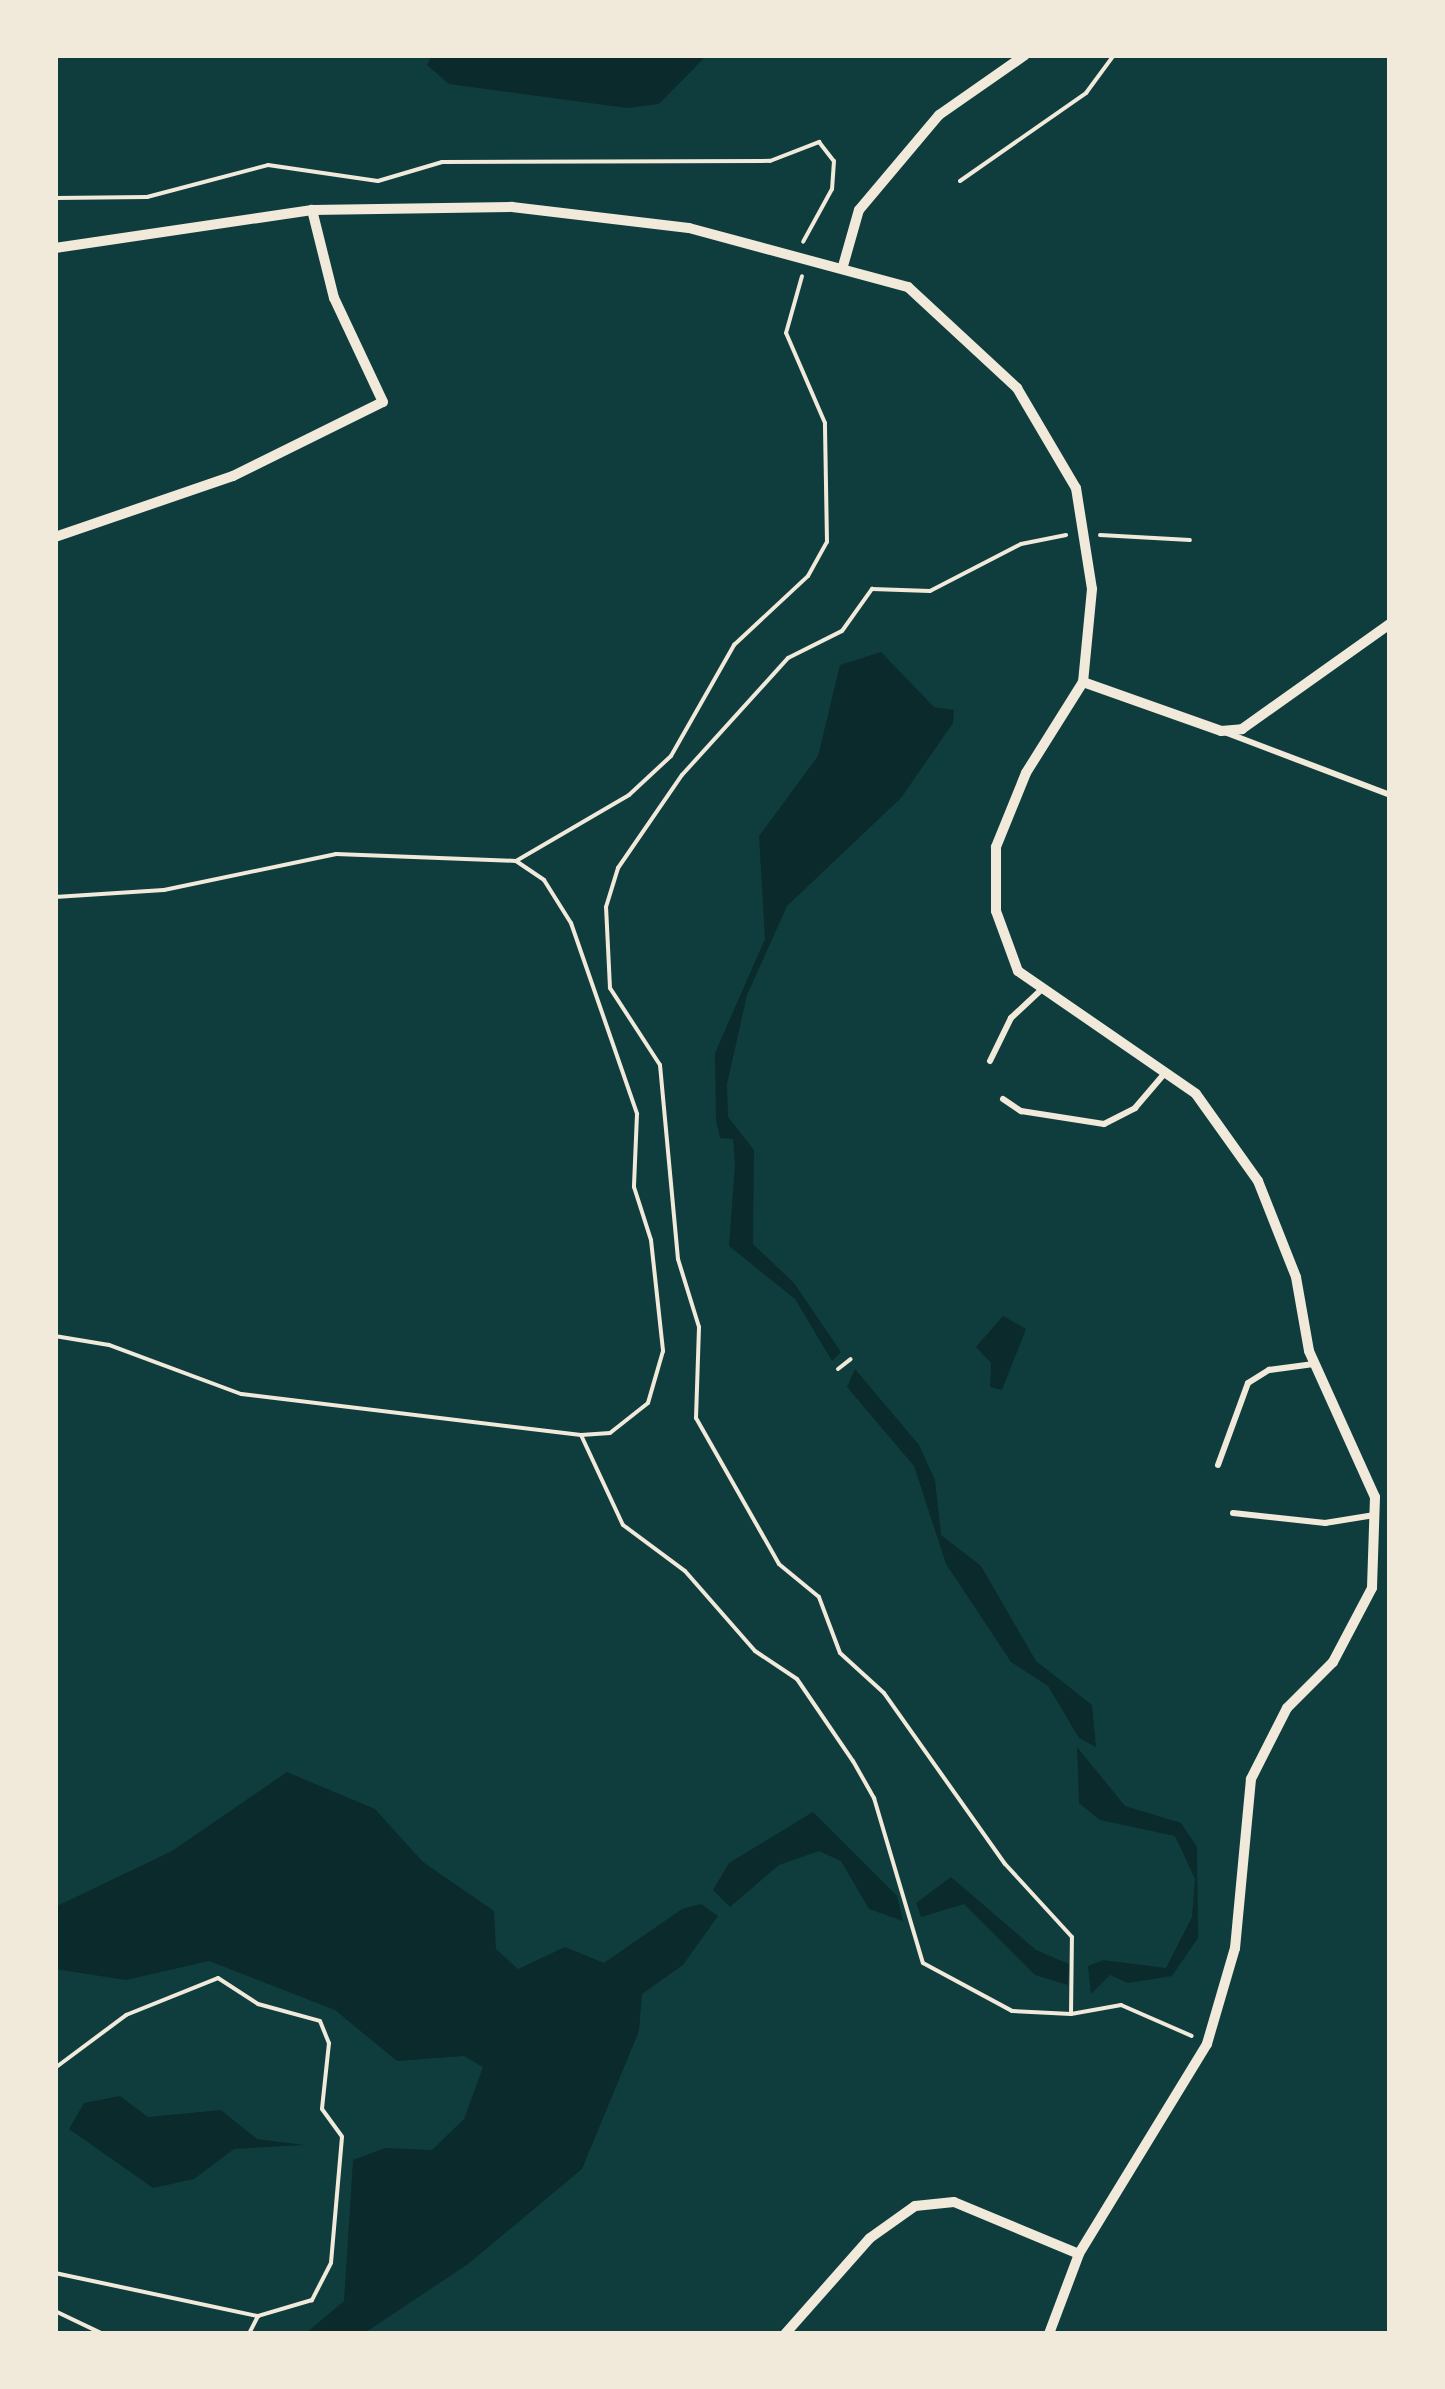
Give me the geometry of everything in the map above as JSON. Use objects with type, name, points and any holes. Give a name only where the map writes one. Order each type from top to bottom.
[{"type":"street","points":[[843,266],[859,210],[939,115],[1025,55]]},
{"type":"street","points":[[55,248],[312,210],[512,207],[688,228],[843,266],[908,288],[1017,388],[1076,488],[1092,589],[1083,682],[1026,773],[996,848],[996,911],[1018,971],[1040,990],[1167,1070],[1196,1094],[1258,1181],[1296,1277],[1314,1364],[1375,1497],[1372,1588],[1333,1662],[1288,1708],[1252,1780],[1235,1948],[1207,2044],[1079,2254],[1049,2334]]},
{"type":"street","points":[[55,537],[233,476],[383,402],[334,298],[312,210]]},
{"type":"street","points":[[1083,682],[1222,731],[1258,721],[1390,624]]},
{"type":"street","points":[[785,2334],[870,2238],[914,2206],[954,2202],[1079,2254]]},
{"type":"lane","points":[[1222,731],[1390,794]]},
{"type":"lane","points":[[990,1061],[1010,1018],[1040,990]]},
{"type":"lane","points":[[1003,1099],[1021,1111],[1104,1124],[1135,1108],[1167,1070]]},
{"type":"lane","points":[[1218,1465],[1248,1384],[1270,1370],[1314,1364]]},
{"type":"lane","points":[[1233,1514],[1325,1523],[1374,1515]]},
{"type":"path","points":[[960,181],[1086,93],[1114,55]]},
{"type":"path","points":[[55,198],[147,196],[268,165],[378,181],[442,162],[770,161],[819,142],[834,161],[832,189],[803,228],[803,256],[786,334],[824,424],[827,542],[808,576],[734,645],[671,756],[629,795],[516,861]]},
{"type":"path","points":[[1070,2014],[1076,1954],[884,1692],[840,1654],[818,1597],[779,1564],[696,1418],[700,1327],[678,1258],[660,1065],[610,988],[606,907],[618,868],[682,774],[788,658],[842,631],[872,589],[930,592],[1021,544],[1086,536],[1190,540]]},
{"type":"path","points":[[55,897],[164,890],[336,854],[516,861],[544,880],[571,923],[637,1114],[634,1187],[652,1240],[662,1352],[648,1403],[610,1433],[581,1435],[241,1394],[109,1345],[55,1336]]},
{"type":"path","points":[[838,1369],[851,1359]]},
{"type":"path","points":[[581,1435],[623,1524],[685,1571],[754,1650],[797,1679],[874,1798],[923,1962],[1012,2011],[1070,2014],[1121,2004],[1207,2044]]},
{"type":"path","points":[[55,2068],[126,2015],[218,1978],[258,2004],[320,2022],[330,2042],[322,2109],[342,2137],[331,2263],[312,2300],[258,2316],[55,2273]]},
{"type":"path","points":[[55,2312],[103,2334]]},
{"type":"path","points":[[249,2334],[258,2316]]},
{"type":"water","points":[[432,55],[707,55],[659,104],[627,108],[449,84],[427,65]]},
{"type":"water","points":[[881,652],[934,707],[954,710],[953,723],[901,798],[787,906],[747,995],[727,1084],[728,1117],[754,1150],[753,1244],[794,1283],[841,1352],[832,1361],[795,1299],[729,1246],[735,1165],[733,1139],[720,1138],[716,1121],[715,1053],[765,939],[759,836],[818,756],[840,665]]},
{"type":"water","points":[[1003,1316],[1026,1329],[1002,1390],[990,1387],[991,1363],[976,1347]]},
{"type":"water","points":[[855,1369],[919,1445],[935,1480],[941,1535],[981,1566],[1036,1661],[1092,1705],[1096,1747],[1079,1738],[1048,1686],[1011,1662],[946,1564],[914,1466],[847,1387]]},
{"type":"water","points":[[1077,1747],[1125,1806],[1181,1823],[1197,1847],[1198,1938],[1172,1976],[1128,1983],[1110,1975],[1091,1994],[1088,1966],[1103,1960],[1166,1968],[1192,1917],[1195,1879],[1175,1836],[1100,1820],[1079,1803]]},
{"type":"water","points":[[287,1772],[375,1809],[423,1862],[494,1911],[496,1949],[518,1969],[565,1947],[604,1963],[682,1909],[701,1904],[718,1916],[683,1965],[642,1994],[639,2031],[582,2169],[468,2264],[363,2334],[305,2334],[344,2301],[353,2160],[385,2148],[432,2150],[464,2119],[483,2067],[464,2056],[397,2061],[335,2010],[209,1961],[126,1980],[55,1969],[55,1907],[172,1851]]},
{"type":"water","points":[[813,1812],[897,1896],[903,1921],[869,1909],[841,1861],[819,1851],[779,1865],[730,1907],[713,1890],[729,1863]]},
{"type":"water","points":[[951,1877],[1036,1950],[1069,1964],[1068,1985],[1035,1975],[964,1904],[921,1917],[916,1903]]},
{"type":"water","points":[[120,2096],[148,2117],[221,2110],[257,2139],[304,2145],[234,2149],[194,2179],[153,2188],[69,2129],[84,2103]]}]
